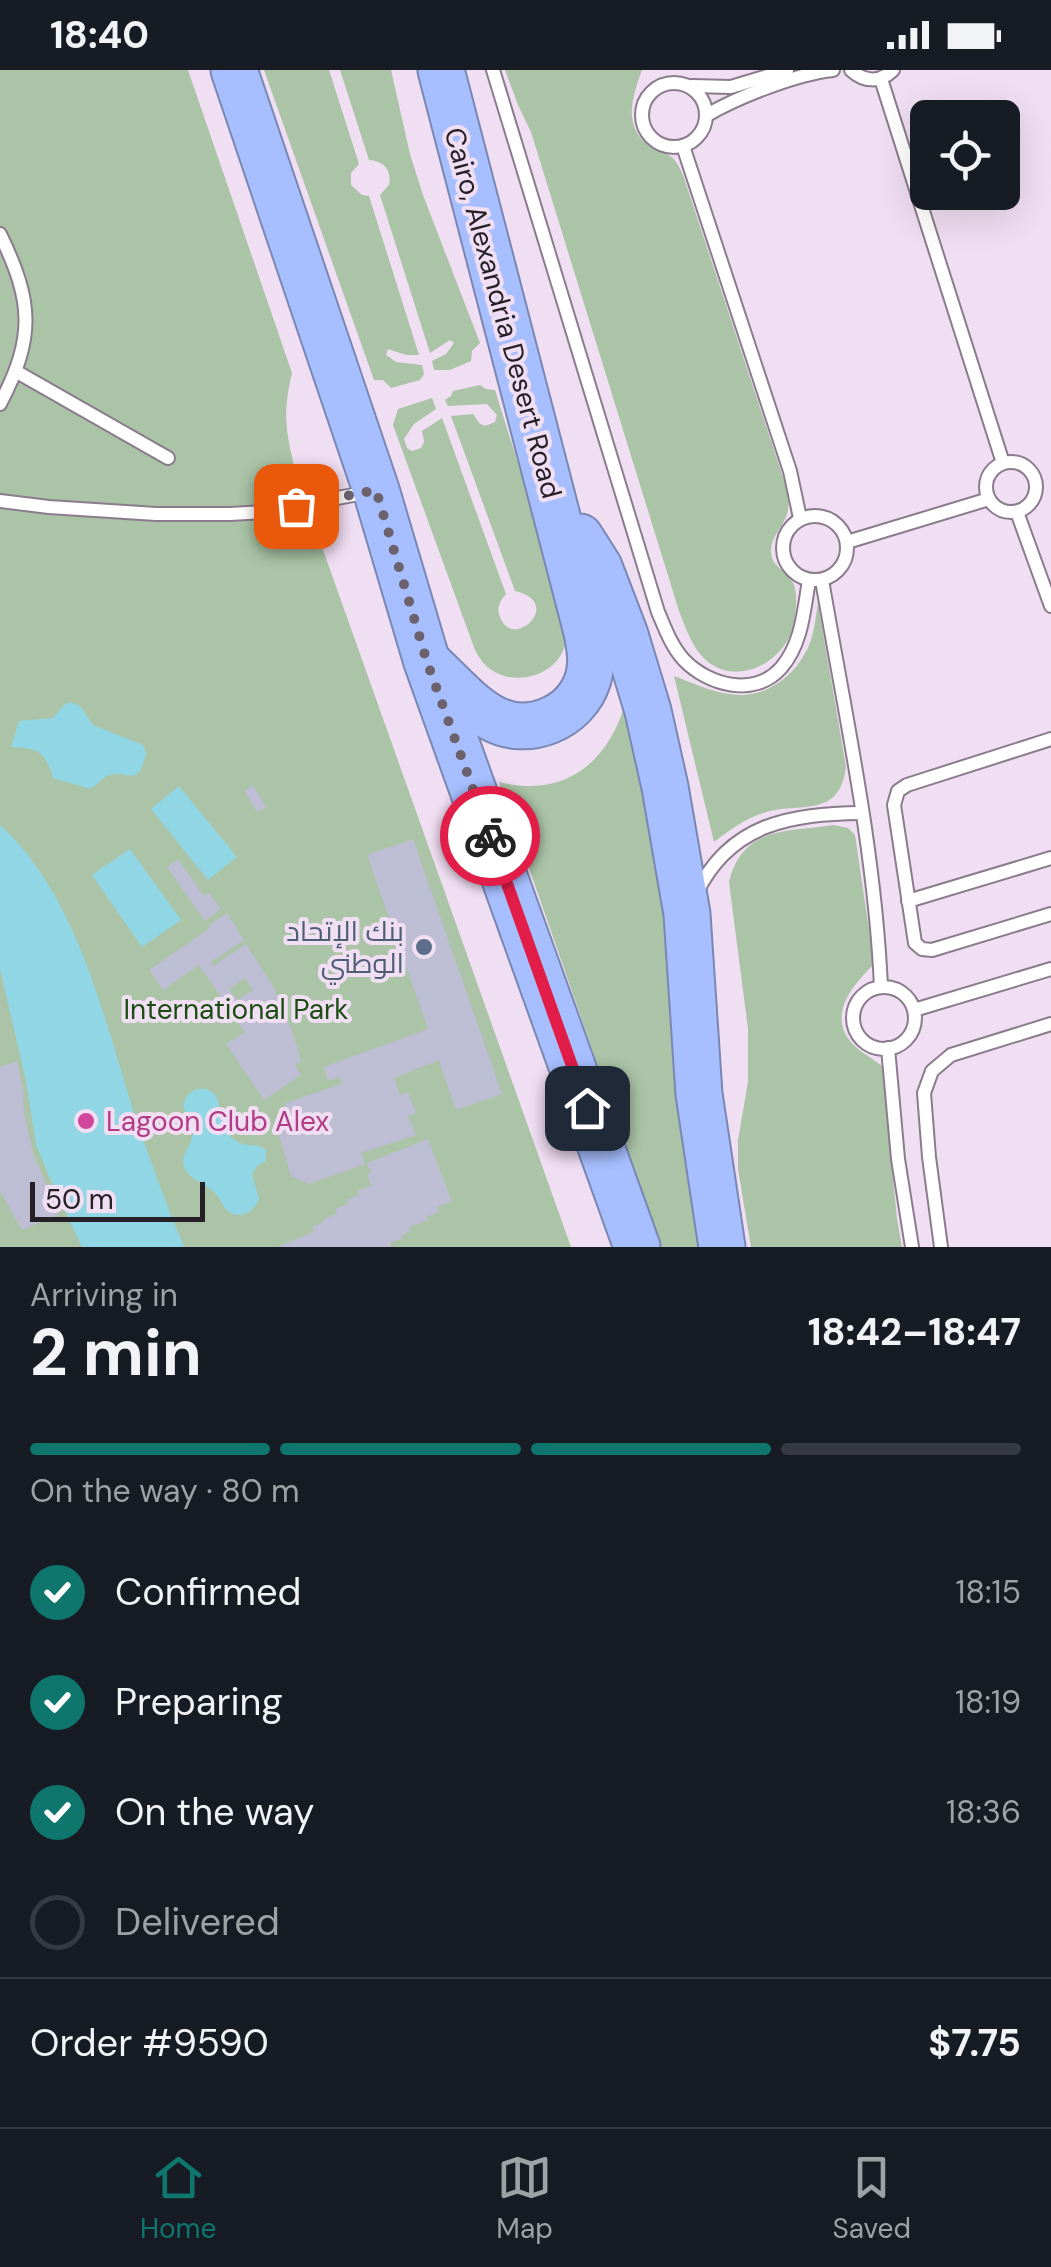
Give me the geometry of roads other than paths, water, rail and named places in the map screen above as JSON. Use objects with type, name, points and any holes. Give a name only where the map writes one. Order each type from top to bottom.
[{"type":"highway","points":[[234,70],[376,490],[427,662],[636,1247]]},
{"type":"highway","name":"Cairo, Alexandria Desert Road","points":[[441,70],[556,516],[582,538],[599,567],[637,673],[661,768],[688,914],[699,1094],[722,1247]]},
{"type":"highway","points":[[427,662],[478,709],[508,724],[540,724],[556,718],[580,696],[591,666],[590,649],[556,516]]},
{"type":"lane","points":[[493,70],[670,641],[684,660],[709,679],[730,684],[764,682],[795,646],[815,580]]},
{"type":"lane","points":[[688,86],[704,103],[705,125],[693,142],[672,148],[661,145],[645,130],[641,120],[646,98],[662,77],[688,86],[732,88],[787,70]]},
{"type":"lane","points":[[706,115],[737,99],[833,70]]},
{"type":"lane","points":[[851,70],[864,79],[881,79],[893,70]]},
{"type":"lane","points":[[881,79],[1003,463]]},
{"type":"lane","points":[[683,146],[790,471],[800,518]]},
{"type":"lane","points":[[0,234],[12,258],[26,310],[17,372],[0,404]]},
{"type":"lane","points":[[17,372],[168,458]]},
{"type":"lane","points":[[1015,462],[1034,474],[1035,498],[1028,507],[1006,512],[989,499],[988,478],[1003,463],[1015,462]]},
{"type":"lane","points":[[1034,474],[1051,470]]},
{"type":"lane","points":[[0,502],[156,514],[230,514],[263,512],[376,490]]},
{"type":"lane","points":[[847,542],[989,499]]},
{"type":"lane","points":[[1017,512],[1051,606]]},
{"type":"lane","points":[[821,516],[842,530],[847,554],[833,575],[815,580],[797,575],[788,566],[783,542],[800,518],[821,516]]},
{"type":"lane","points":[[815,580],[862,813],[880,949],[881,986]]},
{"type":"lane","points":[[1051,739],[907,785],[898,792],[894,805],[914,942],[922,948],[932,950],[1051,914]]},
{"type":"lane","points":[[688,914],[710,868],[746,835],[768,824],[799,817],[862,813]]},
{"type":"lane","points":[[908,900],[1051,858]]},
{"type":"lane","points":[[914,1010],[1051,969]]},
{"type":"lane","points":[[881,986],[906,995],[914,1010],[910,1035],[888,1048],[863,1040],[852,1016],[865,993],[881,986]]},
{"type":"lane","points":[[942,1247],[928,1157],[926,1082],[940,1062],[951,1055],[1051,1024]]},
{"type":"lane","points":[[888,1048],[898,1159],[912,1247]]},
{"type":"water","points":[[70,702],[80,706],[93,725],[143,745],[146,754],[138,773],[110,775],[90,789],[53,778],[39,753],[11,747],[19,721],[53,718]]},
{"type":"water","points":[[179,786],[237,857],[208,880],[151,809]]},
{"type":"water","points":[[0,825],[27,854],[69,923],[184,1247],[82,1247],[48,1174],[36,1144],[0,969]]},
{"type":"water","points":[[130,849],[181,920],[142,947],[92,875]]},
{"type":"water","points":[[196,1089],[207,1089],[216,1095],[230,1136],[266,1150],[266,1161],[252,1174],[259,1199],[247,1213],[228,1211],[216,1194],[184,1167],[193,1130],[184,1104]]},
{"type":"place","name":"بنك الإتحاد الوطني","points":[[424,947]]},
{"type":"place","name":"Lagoon Club Alex","points":[[86,1121]]},
{"type":"park label","name":"International Park","points":[[236,1009]]}]
